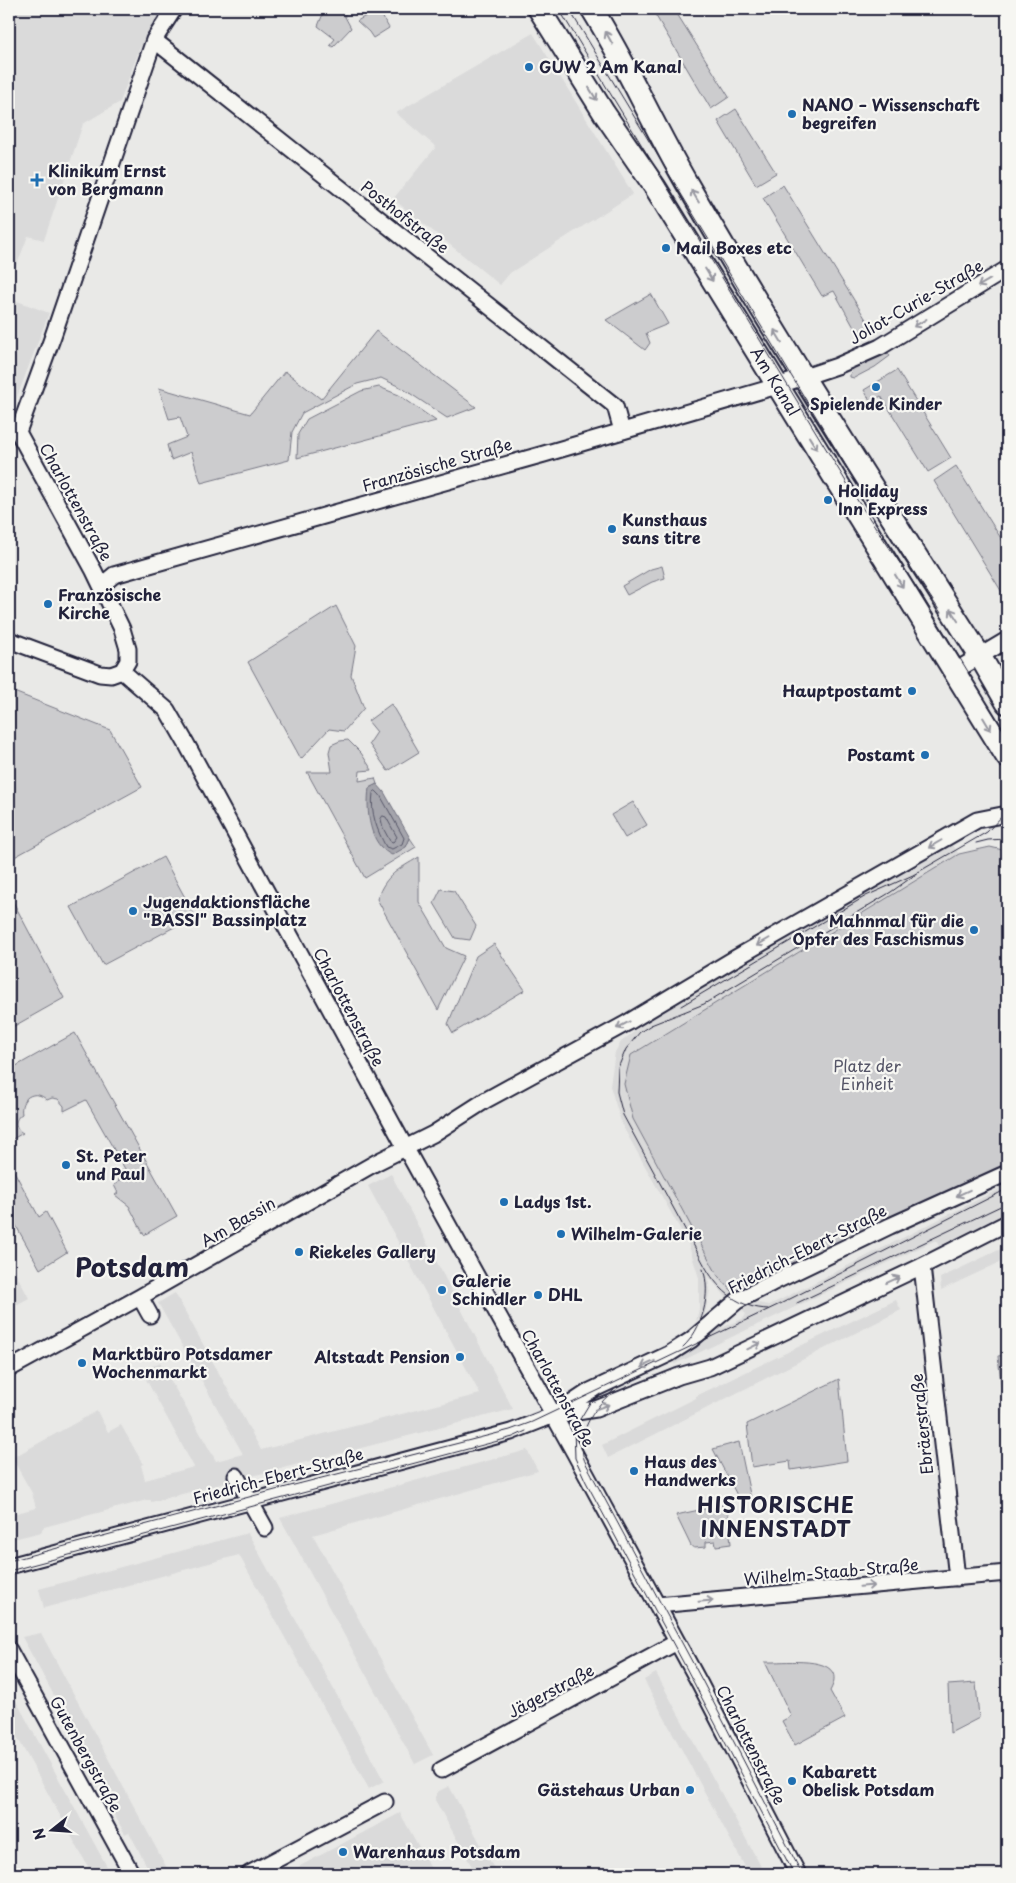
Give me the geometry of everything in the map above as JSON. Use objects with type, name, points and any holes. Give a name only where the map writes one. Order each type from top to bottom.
[{"type":"street","name":"Charlottenstraße","points":[[174,9],[154,40],[53,336],[18,432],[103,587],[122,629],[128,649],[128,660],[122,671],[167,710],[172,718],[405,1148],[554,1415],[657,1605],[798,1874]]},
{"type":"street","name":"Am Kanal","points":[[539,9],[604,113],[980,656],[1007,703]]},
{"type":"street","name":"Am Kanal","points":[[592,9],[608,35],[686,182],[789,382],[955,671],[1007,757]]},
{"type":"street","name":"Posthofstraße","points":[[154,40],[615,406],[622,431]]},
{"type":"street","name":"Joliot-Curie-Straße","points":[[789,382],[837,366],[880,347],[1007,269]]},
{"type":"street","name":"Französische Straße","points":[[103,587],[114,575],[789,382]]},
{"type":"street","points":[[9,640],[100,674],[111,675],[122,671]]},
{"type":"street","points":[[955,671],[1007,640]]},
{"type":"street","points":[[405,1148],[433,1134],[512,1086],[628,1023],[734,959],[977,820],[1007,814]]},
{"type":"street","name":"Am Bassin","points":[[9,1369],[405,1148]]},
{"type":"street","name":"Friedrich-Ebert-Straße","points":[[9,1566],[512,1432],[554,1415],[590,1391],[669,1354],[691,1340],[737,1301],[801,1268],[1007,1172]]},
{"type":"street","name":"Friedrich-Ebert-Straße","points":[[554,1415],[596,1409],[679,1376],[710,1368],[1007,1223]]},
{"type":"street","name":"Ebräerstraße","points":[[922,1266],[957,1578]]},
{"type":"street","points":[[140,1297],[150,1315]]},
{"type":"street","points":[[236,1476],[265,1528]]},
{"type":"street","name":"Wilhelm-Staab-Straße","points":[[657,1605],[1007,1573]]},
{"type":"street","name":"Jägerstraße","points":[[441,1770],[677,1642]]},
{"type":"street","name":"Gutenbergstraße","points":[[9,1650],[132,1874]]},
{"type":"street","points":[[249,1874],[385,1802]]},
{"type":"shaded area","name":"Klinikum Ernst von Bergmann","points":[[9,9],[164,9],[140,48],[120,102],[83,124],[44,240],[28,236],[9,285]]},
{"type":"shaded area","points":[[533,33],[633,194],[510,273],[500,285],[393,199],[436,147],[396,113]]},
{"type":"shaded area","points":[[9,298],[49,313],[9,418]]},
{"type":"shaded area","points":[[951,844],[959,854],[631,1055],[718,1276],[733,1292],[726,1297],[708,1276],[710,1290],[705,1314],[696,1321],[699,1309],[699,1278],[688,1243],[622,1125],[610,1086],[615,1052],[621,1042],[654,1016],[884,876],[913,868]]},
{"type":"shaded area","points":[[391,1174],[513,1409],[151,1502],[151,1500],[147,1500],[44,1527],[42,1532],[9,1540],[9,1515],[36,1508],[32,1493],[12,1458],[97,1411],[108,1432],[121,1425],[143,1464],[141,1465],[145,1480],[194,1467],[142,1372],[160,1362],[216,1461],[243,1454],[158,1303],[175,1293],[261,1450],[480,1394],[368,1186]]},
{"type":"shaded area","points":[[1007,1178],[1007,1212],[939,1246],[936,1240],[675,1364],[673,1359],[689,1351],[706,1335],[744,1318],[746,1314],[742,1311],[753,1302],[768,1305],[780,1300],[999,1189],[996,1183]]},
{"type":"shaded area","points":[[1007,1246],[1007,1259],[941,1290],[940,1278]]},
{"type":"shaded area","points":[[9,1261],[29,1298],[9,1309]]},
{"type":"shaded area","points":[[896,1300],[901,1310],[608,1458],[602,1445],[696,1398],[696,1396]]},
{"type":"shaded area","points":[[527,1450],[538,1471],[313,1535],[433,1755],[415,1764],[280,1518]]},
{"type":"shaded area","points":[[248,1533],[384,1781],[369,1789],[239,1555],[44,1608],[39,1589]]},
{"type":"shaded area","points":[[41,1633],[170,1874],[151,1874],[129,1832],[125,1834],[105,1798],[109,1796],[22,1637]]},
{"type":"shaded area","points":[[656,1673],[765,1874],[749,1874],[644,1680]]},
{"type":"shaded area","points":[[9,1688],[111,1874],[92,1874],[9,1722]]},
{"type":"shaded area","points":[[449,1786],[497,1874],[476,1874],[435,1800],[437,1792]]},
{"type":"shaded area","points":[[400,1813],[434,1874],[285,1874]]},
{"type":"green space","points":[[325,9],[355,9],[344,15],[351,28],[333,47],[330,45],[335,39],[318,26]]},
{"type":"green space","points":[[378,9],[389,28],[373,38],[357,21]]},
{"type":"green space","points":[[656,9],[674,9],[729,97],[711,109],[653,11]]},
{"type":"green space","points":[[736,109],[776,173],[756,185],[718,121]]},
{"type":"green space","points":[[783,185],[870,326],[857,333],[834,291],[822,296],[763,198]]},
{"type":"green space","points":[[651,294],[668,324],[646,333],[650,343],[645,350],[606,320]]},
{"type":"green space","points":[[376,331],[476,407],[447,418],[402,388],[381,378],[357,384],[302,413],[292,432],[289,460],[201,483],[191,452],[171,460],[167,445],[187,437],[180,417],[169,419],[159,388],[250,414],[285,371],[321,399]]},
{"type":"green space","points":[[888,353],[890,356],[875,367],[854,378],[850,377],[854,368]]},
{"type":"green space","points":[[897,370],[951,458],[928,472],[881,396],[871,402],[864,390]]},
{"type":"green space","points":[[379,387],[399,395],[436,421],[297,458],[298,434],[307,419],[361,391]]},
{"type":"green space","points":[[956,466],[1007,548],[1007,591],[1003,594],[934,481]]},
{"type":"green space","points":[[662,566],[665,578],[652,582],[627,595],[622,586],[651,569]]},
{"type":"green space","points":[[336,606],[356,646],[351,675],[364,708],[344,731],[329,729],[301,759],[248,662]]},
{"type":"green space","points":[[9,690],[110,730],[142,787],[9,860]]},
{"type":"green space","points":[[391,704],[419,752],[388,771],[369,744],[377,732],[368,721]]},
{"type":"green space","points":[[348,740],[361,753],[372,770],[360,771],[359,781],[375,778],[377,784],[369,788],[406,847],[410,838],[416,847],[365,878],[307,772],[332,772],[329,752],[331,745]]},
{"type":"green space","points":[[633,802],[647,825],[625,838],[611,815]]},
{"type":"green space","name":"Platz der Einheit","points":[[990,847],[1007,851],[1007,1167],[733,1292],[718,1276],[633,1119],[624,1084],[631,1055],[959,854]]},
{"type":"green space","name":"Jugendaktionsfläche \"BASSI\" Bassinplatz","points":[[163,857],[195,916],[103,965],[71,907]]},
{"type":"green space","points":[[419,857],[419,902],[446,948],[464,956],[438,1010],[377,899],[384,884],[393,874]]},
{"type":"green space","points":[[441,889],[454,891],[476,926],[470,940],[455,938],[434,903]]},
{"type":"green space","points":[[9,894],[64,998],[9,1029]]},
{"type":"green space","points":[[494,944],[525,990],[453,1033],[448,1024],[476,956]]},
{"type":"green space","points":[[75,1033],[177,1216],[144,1235],[129,1206],[115,1195],[118,1193],[114,1185],[118,1183],[120,1177],[118,1173],[125,1169],[86,1100],[64,1111],[64,1106],[58,1099],[52,1098],[47,1100],[38,1095],[29,1096],[25,1099],[22,1114],[16,1121],[18,1129],[23,1133],[9,1141],[9,1070]]},
{"type":"green space","points":[[9,1162],[39,1217],[46,1212],[67,1252],[40,1269],[9,1213]]},
{"type":"green space","points":[[1007,1355],[1007,1437],[998,1356]]},
{"type":"green space","points":[[839,1379],[847,1461],[791,1470],[790,1461],[752,1467],[747,1424]]},
{"type":"green space","points":[[739,1442],[751,1499],[740,1501],[713,1449]]},
{"type":"green space","points":[[727,1504],[731,1544],[716,1546],[715,1541],[706,1542],[706,1547],[694,1548],[691,1546],[676,1515]]},
{"type":"green space","points":[[765,1662],[799,1662],[824,1665],[831,1671],[834,1679],[830,1691],[845,1718],[795,1745],[782,1721],[791,1716]]},
{"type":"green space","points":[[976,1683],[979,1718],[950,1733],[948,1685]]},
{"type":"water","points":[[377,784],[384,792],[410,838],[406,847],[392,855],[378,844],[369,817],[369,788]]},
{"type":"tram line","points":[[559,9],[859,503],[921,594],[1007,736]]},
{"type":"tram line","points":[[569,9],[866,499],[941,613]]},
{"type":"tram line","points":[[681,1006],[866,896],[913,875],[987,832],[1005,813],[1007,807]]},
{"type":"tram line","points":[[976,843],[1007,839]]},
{"type":"tram line","points":[[768,1309],[748,1306],[732,1297],[724,1291],[706,1268],[623,1115],[617,1092],[618,1068],[626,1049],[640,1032],[651,1025],[704,1004],[891,892],[919,872]]},
{"type":"tram line","points":[[9,1561],[510,1430],[532,1422],[782,1303],[1007,1189]]},
{"type":"tram line","points":[[797,1303],[1007,1203]]},
{"type":"tram line","points":[[683,1347],[690,1340],[704,1311],[706,1279],[703,1269]]},
{"type":"tram line","points":[[614,1390],[601,1403],[586,1427],[582,1445],[583,1455],[802,1874]]},
{"type":"tram line","points":[[600,1394],[591,1401],[574,1429],[575,1458],[794,1874]]},
{"type":"tram line","points":[[9,1571],[513,1437],[526,1431]]},
{"type":"place","name":"GUW 2 Am Kanal","points":[[529,67]]},
{"type":"place","name":"NANO – Wissenschaft begreifen","points":[[792,114]]},
{"type":"place","name":"Klinikum Ernst von Bergmann","points":[[37,180]]},
{"type":"place","name":"Mail Boxes etc","points":[[666,248]]},
{"type":"place","name":"Spielende Kinder","points":[[876,387]]},
{"type":"place","name":"Holiday Inn Express","points":[[828,500]]},
{"type":"place","name":"Kunsthaus sans titre","points":[[612,529]]},
{"type":"place","name":"Französische Kirche","points":[[48,604]]},
{"type":"place","name":"Hauptpostamt","points":[[912,691]]},
{"type":"place","name":"Postamt","points":[[925,755]]},
{"type":"place","name":"Jugendaktionsfläche \"BASSI\" Bassinplatz","points":[[133,911]]},
{"type":"place","name":"Mahnmal für die Opfer des Faschismus","points":[[974,930]]},
{"type":"place","name":"St. Peter und Paul","points":[[66,1165]]},
{"type":"place","name":"Ladys 1st.","points":[[504,1202]]},
{"type":"place","name":"Wilhelm-Galerie","points":[[561,1234]]},
{"type":"place","name":"Riekeles Gallery","points":[[299,1252]]},
{"type":"place","name":"Galerie Schindler","points":[[442,1290]]},
{"type":"place","name":"DHL","points":[[538,1295]]},
{"type":"place","name":"Altstadt Pension","points":[[460,1357]]},
{"type":"place","name":"Marktbüro Potsdamer Wochenmarkt","points":[[82,1363]]},
{"type":"place","name":"Haus des Handwerks","points":[[634,1471]]},
{"type":"place","name":"Kabarett Obelisk Potsdam","points":[[792,1781]]},
{"type":"place","name":"Gästehaus Urban","points":[[690,1790]]},
{"type":"place","name":"Warenhaus Potsdam","points":[[343,1852]]},
{"type":"district","name":"Potsdam","points":[[132,1268]]},
{"type":"district","name":"HISTORISCHE INNENSTADT","points":[[776,1518]]}]
